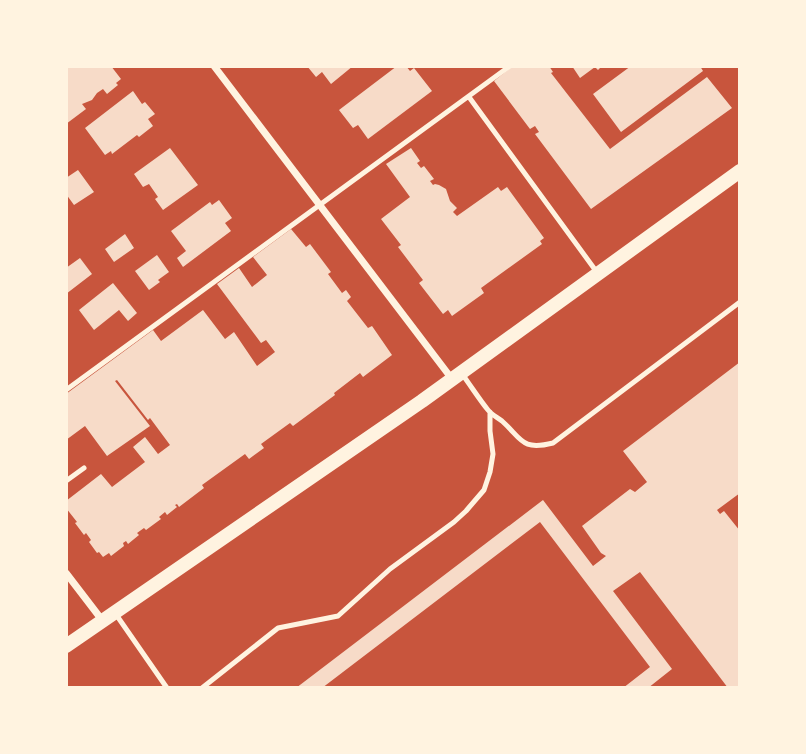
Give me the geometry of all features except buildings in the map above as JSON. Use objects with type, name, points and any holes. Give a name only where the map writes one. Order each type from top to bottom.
[{"type":"main road","points":[[66,646],[457,376],[740,171]]},
{"type":"street","points":[[214,66],[320,206],[457,376]]},
{"type":"street","points":[[66,573],[108,616]]},
{"type":"lane","points":[[66,390],[510,66]]},
{"type":"lane","points":[[469,97],[598,274]]},
{"type":"lane","points":[[457,376],[519,440],[541,446],[553,443],[740,302]]},
{"type":"lane","points":[[202,688],[278,628],[338,616],[390,569],[466,511],[484,490],[490,472],[493,454],[490,412]]},
{"type":"lane","points":[[66,481],[84,468]]},
{"type":"lane","points":[[108,616],[167,688]]}]
